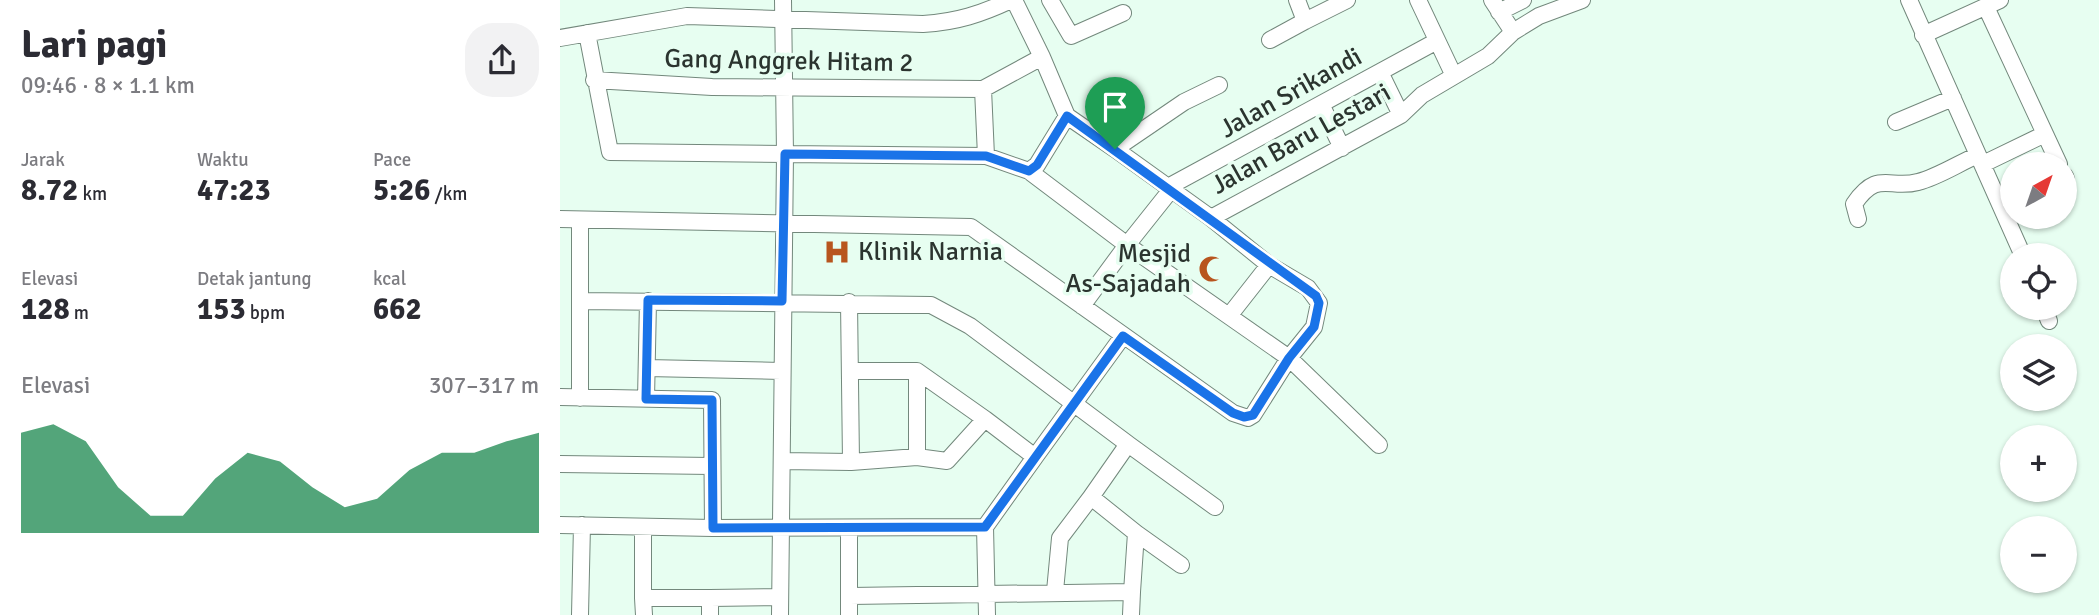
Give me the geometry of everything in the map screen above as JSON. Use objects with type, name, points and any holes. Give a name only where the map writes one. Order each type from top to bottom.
[{"type":"street","points":[[780,615],[785,154],[783,0]]},
{"type":"street","points":[[560,38],[687,16],[923,24],[953,22],[974,18],[1013,0],[1042,57],[1067,116],[1211,218]]},
{"type":"street","points":[[1050,0],[1072,36],[1123,13]]},
{"type":"street","points":[[1297,0],[1305,20]]},
{"type":"street","points":[[1270,40],[1348,0]]},
{"type":"street","points":[[1418,0],[1454,76]]},
{"type":"street","points":[[1513,32],[1496,6],[1523,0]]},
{"type":"street","name":"Jalan Baru Lestari","points":[[1123,336],[1244,417],[1253,415],[1289,358],[1314,327],[1319,303],[1308,288],[1269,265],[1211,218],[1401,115],[1422,95],[1488,56],[1513,32],[1539,16],[1582,0]]},
{"type":"street","points":[[1909,0],[2017,243]]},
{"type":"street","points":[[1923,35],[1993,4],[2054,152]]},
{"type":"street","points":[[587,33],[610,152],[986,156],[1029,171],[1127,245],[1289,358],[1379,444]]},
{"type":"street","name":"Jalan Srikandi","points":[[1169,189],[1437,41]]},
{"type":"street","points":[[986,156],[983,89],[1042,57]]},
{"type":"street","points":[[1380,72],[1401,115]]},
{"type":"street","name":"Gang Anggrek Hitam 2","points":[[594,80],[785,87],[983,89]]},
{"type":"street","points":[[1115,149],[1162,116],[1219,85]]},
{"type":"street","points":[[1896,122],[1953,98]]},
{"type":"street","points":[[1321,104],[1342,148]]},
{"type":"street","points":[[1029,171],[1037,165],[1067,116]]},
{"type":"street","points":[[1858,219],[1854,204],[1874,184],[1888,181],[1916,183],[2045,134]]},
{"type":"street","points":[[1082,306],[1169,189]]},
{"type":"street","points":[[560,219],[971,227],[1123,336],[985,527],[987,615]]},
{"type":"street","points":[[580,220],[580,398]]},
{"type":"street","points":[[1229,316],[1269,265]]},
{"type":"street","points":[[646,399],[648,300]]},
{"type":"street","points":[[581,301],[849,302],[931,305],[941,308],[980,332],[1215,507]]},
{"type":"street","points":[[849,302],[851,462]]},
{"type":"street","points":[[647,369],[781,371]]},
{"type":"street","points":[[712,369],[713,528]]},
{"type":"street","points":[[851,371],[917,371],[1035,457]]},
{"type":"street","points":[[917,371],[917,457]]},
{"type":"street","points":[[560,397],[712,400]]},
{"type":"street","points":[[782,461],[851,462],[917,457],[949,460],[985,419]]},
{"type":"street","points":[[1055,591],[1060,538],[1128,444]]},
{"type":"street","points":[[560,464],[712,466]]},
{"type":"street","points":[[1091,497],[1181,565]]},
{"type":"street","points":[[560,525],[643,528],[985,527]]},
{"type":"street","points":[[580,615],[582,525]]},
{"type":"street","points":[[643,528],[644,607],[710,598],[780,597]]},
{"type":"street","points":[[849,528],[849,615]]},
{"type":"street","points":[[1131,615],[1136,533]]},
{"type":"street","points":[[850,596],[1132,592]]},
{"type":"street","points":[[710,598],[710,615]]},
{"type":"place","name":"Klinik Narnia","points":[[837,252]]},
{"type":"place","name":"Mesjid As-Sajadah","points":[[1212,269]]},
{"type":"route","points":[[1067,116],[1115,149],[1211,218],[1269,265],[1308,288],[1316,296],[1319,303],[1314,327],[1289,358],[1253,415],[1248,418],[1233,413],[1123,336],[985,527],[713,528],[712,400],[646,399],[648,300],[782,301],[785,154],[986,156],[1029,171],[1037,165],[1067,116]]}]
